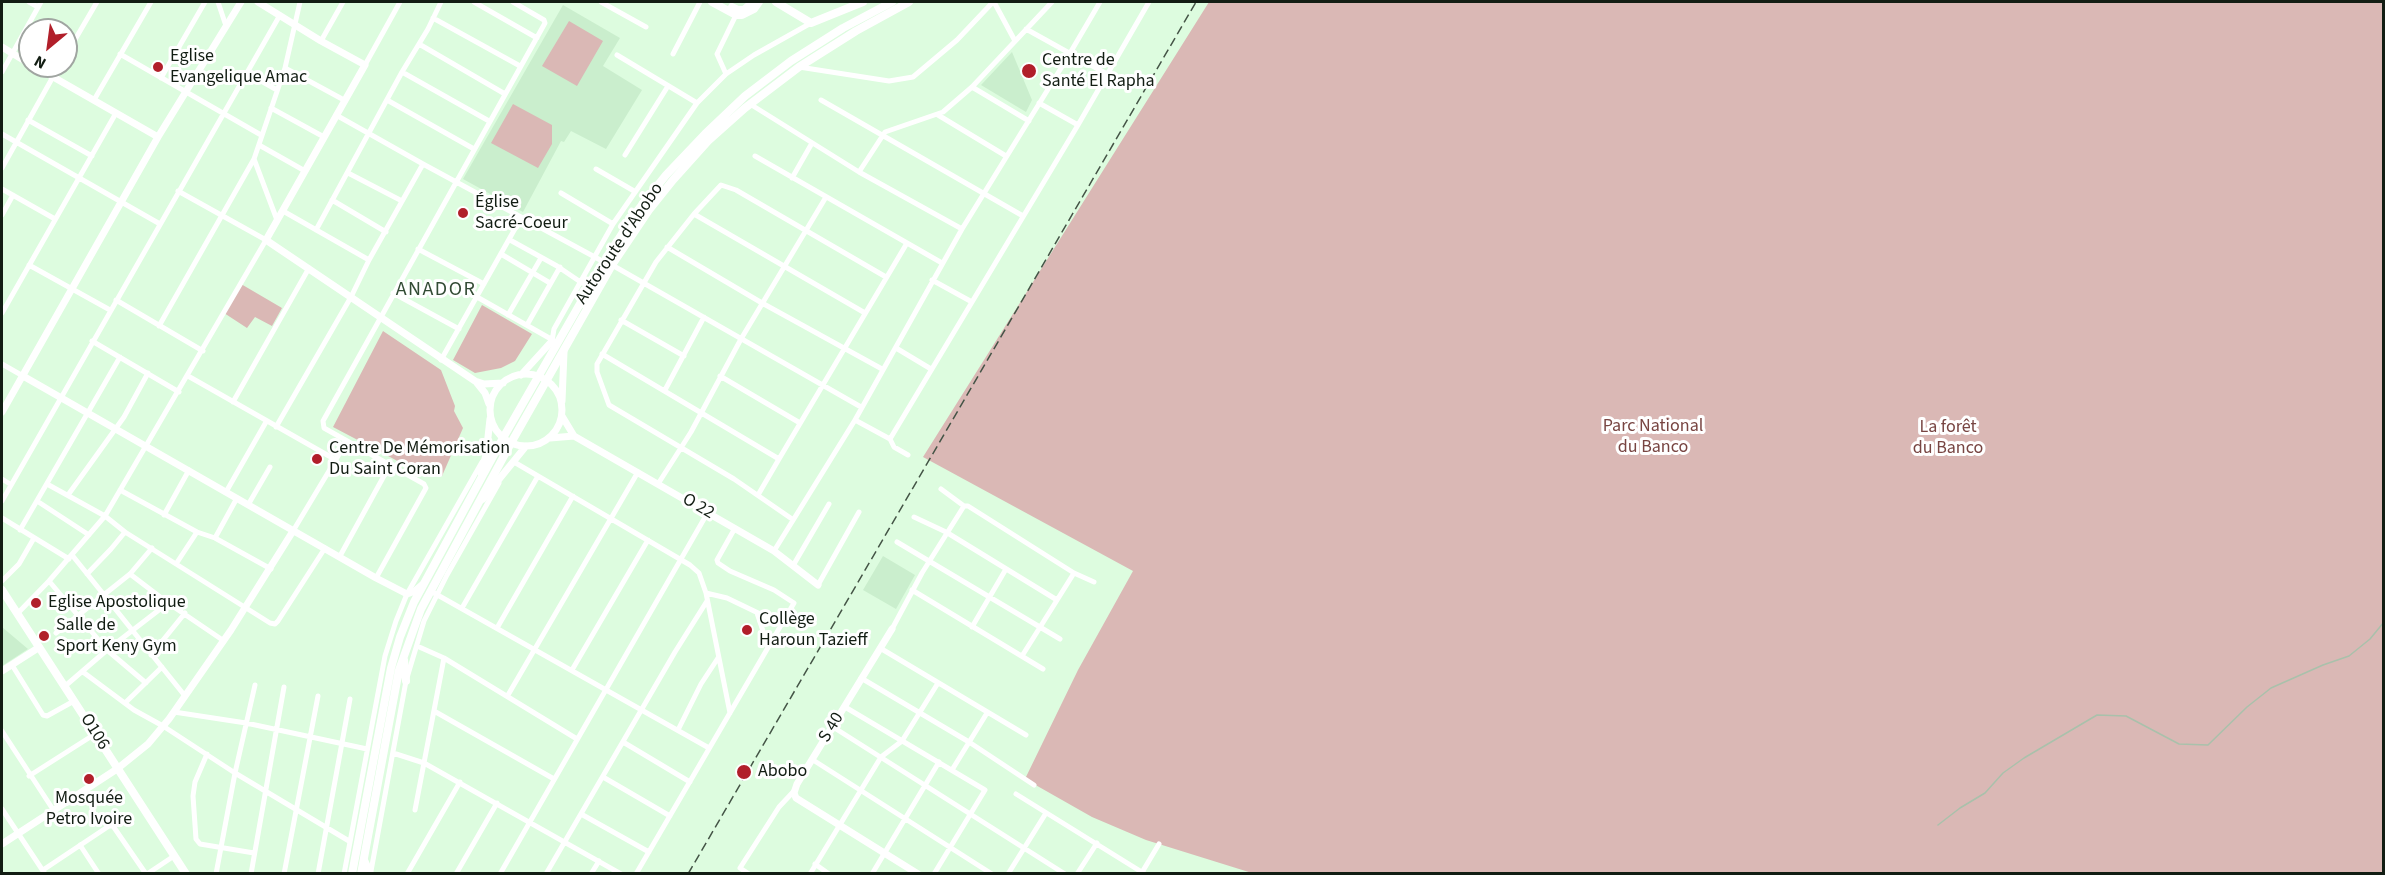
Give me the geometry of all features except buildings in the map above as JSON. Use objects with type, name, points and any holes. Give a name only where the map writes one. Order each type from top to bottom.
[{"type":"main road","points":[[712,2],[748,14],[759,2]]},
{"type":"main road","points":[[722,2],[737,12]]},
{"type":"main road","points":[[737,12],[753,2]]},
{"type":"main road","points":[[776,2],[811,23],[863,2]]},
{"type":"main road","name":"Autoroute d'Abobo","points":[[507,440],[543,379],[564,351],[634,215],[666,175],[745,96],[791,61],[843,28],[892,2]]},
{"type":"main road","name":"Autoroute d'Abobo","points":[[543,379],[585,285],[608,263],[649,210],[708,141],[750,104],[799,67],[856,31],[909,2]]},
{"type":"main road","points":[[552,340],[567,324]]},
{"type":"main road","points":[[349,872],[391,668],[400,637],[430,590],[478,484],[507,440]]},
{"type":"main road","points":[[361,873],[399,670],[404,654],[420,609],[478,506],[507,440]]},
{"type":"main road","name":"O106","points":[[2,590],[186,873]]},
{"type":"main road","points":[[404,654],[406,681]]},
{"type":"main road","points":[[364,860],[370,873]]},
{"type":"street","points":[[2,72],[40,4],[29,2]]},
{"type":"street","points":[[78,34],[97,2]]},
{"type":"street","points":[[94,100],[150,2]]},
{"type":"street","points":[[161,78],[205,2]]},
{"type":"street","points":[[218,2],[225,23]]},
{"type":"street","points":[[2,412],[158,137],[225,23],[241,2]]},
{"type":"street","points":[[258,2],[365,65]]},
{"type":"street","points":[[159,326],[254,159],[285,68],[300,2]]},
{"type":"street","points":[[321,41],[343,2]]},
{"type":"street","points":[[16,614],[71,557],[105,516],[203,351],[400,2]]},
{"type":"street","points":[[316,230],[441,2]]},
{"type":"street","points":[[474,2],[537,38]]},
{"type":"street","points":[[376,578],[426,486],[324,428],[323,421],[545,21],[513,2]]},
{"type":"street","points":[[601,2],[610,4],[646,27]]},
{"type":"street","points":[[673,54],[700,2]]},
{"type":"street","points":[[799,67],[889,81],[913,77],[957,40],[994,2],[1015,41]]},
{"type":"street","points":[[860,172],[882,135],[888,130],[938,115],[972,87],[1052,2]]},
{"type":"street","points":[[774,551],[855,420],[932,280],[1100,2]]},
{"type":"street","points":[[890,439],[1149,2]]},
{"type":"street","points":[[726,74],[717,54],[737,12]]},
{"type":"street","points":[[2,501],[280,15]]},
{"type":"street","points":[[433,18],[520,66]]},
{"type":"street","points":[[178,191],[266,240],[475,381],[484,384],[503,383],[521,375],[552,340],[554,329],[585,285],[595,257],[613,224],[697,103],[726,74],[754,55],[811,23]]},
{"type":"street","points":[[1026,29],[1107,74]]},
{"type":"street","points":[[419,44],[505,94]]},
{"type":"street","points":[[2,47],[18,57]]},
{"type":"street","points":[[120,54],[261,135]]},
{"type":"street","points":[[617,55],[697,103]]},
{"type":"street","points":[[285,68],[344,100]]},
{"type":"street","points":[[402,72],[489,121]]},
{"type":"street","points":[[247,73],[278,90]]},
{"type":"street","points":[[2,168],[52,78]]},
{"type":"street","points":[[55,78],[158,137]]},
{"type":"street","points":[[625,155],[668,86]]},
{"type":"street","points":[[972,87],[1029,121]]},
{"type":"street","points":[[387,100],[474,149]]},
{"type":"street","points":[[821,100],[1023,216]]},
{"type":"street","points":[[1040,103],[1078,125]]},
{"type":"street","points":[[750,104],[860,172],[962,229]]},
{"type":"street","points":[[271,108],[324,137]]},
{"type":"street","points":[[2,313],[116,113]]},
{"type":"street","points":[[336,115],[521,218],[643,282],[861,407]]},
{"type":"street","points":[[938,115],[1006,156]]},
{"type":"street","points":[[28,120],[92,156]]},
{"type":"street","points":[[2,134],[160,224]]},
{"type":"street","points":[[792,178],[812,143]]},
{"type":"street","points":[[259,145],[305,171]]},
{"type":"street","points":[[755,156],[942,263]]},
{"type":"street","points":[[254,159],[277,220]]},
{"type":"street","points":[[276,428],[423,164]]},
{"type":"street","points":[[596,169],[634,191]]},
{"type":"street","points":[[348,173],[402,201]]},
{"type":"street","points":[[792,519],[758,495],[609,405],[597,372],[597,364],[643,282],[667,247],[718,186],[724,184],[886,277]]},
{"type":"street","points":[[2,189],[55,219]]},
{"type":"street","points":[[561,194],[613,224]]},
{"type":"street","points":[[2,215],[13,195]]},
{"type":"street","points":[[658,484],[681,448],[762,303],[826,198]]},
{"type":"street","points":[[332,200],[386,232]]},
{"type":"street","points":[[283,211],[369,260]]},
{"type":"street","points":[[694,214],[865,314]]},
{"type":"street","points":[[441,360],[521,218]]},
{"type":"street","points":[[510,240],[560,267],[585,285]]},
{"type":"street","points":[[758,495],[907,243]]},
{"type":"street","points":[[667,247],[762,303],[882,369]]},
{"type":"street","points":[[418,249],[484,284]]},
{"type":"street","points":[[501,254],[550,283]]},
{"type":"street","points":[[508,315],[541,258]]},
{"type":"street","points":[[29,266],[110,310]]},
{"type":"street","points":[[527,325],[560,267]]},
{"type":"street","points":[[233,402],[309,268]]},
{"type":"street","points":[[932,280],[972,302]]},
{"type":"street","points":[[393,292],[459,329]]},
{"type":"street","points":[[2,295],[9,299]]},
{"type":"street","points":[[477,297],[552,340]]},
{"type":"street","points":[[116,300],[203,351]]},
{"type":"street","points":[[665,390],[704,317]]},
{"type":"street","points":[[621,320],[684,356]]},
{"type":"street","points":[[92,341],[179,392]]},
{"type":"street","points":[[896,348],[931,369]]},
{"type":"street","points":[[549,438],[574,436],[562,416],[564,351]]},
{"type":"street","points":[[602,354],[779,459]]},
{"type":"street","points":[[20,530],[120,357]]},
{"type":"street","points":[[2,364],[376,578],[407,594],[430,590],[709,748]]},
{"type":"street","points":[[68,495],[116,428],[148,373]]},
{"type":"street","points":[[521,375],[543,379],[558,395],[561,403]]},
{"type":"street","points":[[188,376],[336,460]]},
{"type":"street","points":[[720,376],[800,423]]},
{"type":"street","points":[[475,381],[485,393],[494,427],[507,440],[526,446],[543,442],[557,428],[562,416]]},
{"type":"street","points":[[478,484],[486,455],[490,410],[494,394],[503,383]]},
{"type":"street","points":[[855,420],[890,439],[894,447],[908,455]]},
{"type":"street","points":[[226,492],[266,422]]},
{"type":"street","name":"O 22","points":[[574,436],[774,551],[794,564],[818,585]]},
{"type":"street","points":[[2,844],[117,769],[148,744],[174,712],[224,641],[271,569],[347,441]]},
{"type":"street","points":[[478,506],[526,446]]},
{"type":"street","points":[[349,872],[350,841],[385,656],[407,594],[486,455]]},
{"type":"street","points":[[514,462],[648,540],[699,573],[706,593],[730,713]]},
{"type":"street","points":[[340,556],[390,465]]},
{"type":"street","points":[[248,505],[270,467]]},
{"type":"street","points":[[164,515],[189,470]]},
{"type":"street","points":[[508,695],[638,472]]},
{"type":"street","points":[[370,873],[406,681],[424,621],[430,590],[504,474]]},
{"type":"street","points":[[462,608],[538,476]]},
{"type":"street","points":[[2,479],[10,484]]},
{"type":"street","points":[[47,484],[105,516],[125,532],[270,623],[275,624],[278,621],[325,548]]},
{"type":"street","points":[[941,489],[964,506],[990,519],[1074,573],[1094,582]]},
{"type":"street","points":[[120,490],[271,569]]},
{"type":"street","points":[[497,628],[573,496]]},
{"type":"street","points":[[215,538],[237,498]]},
{"type":"street","points":[[37,501],[89,535]]},
{"type":"street","points":[[794,564],[829,504]]},
{"type":"street","points":[[892,629],[929,560],[964,506]]},
{"type":"street","points":[[500,873],[708,512]]},
{"type":"street","points":[[818,585],[859,512]]},
{"type":"street","points":[[914,517],[946,532],[1057,600]]},
{"type":"street","points":[[2,518],[71,557],[184,696]]},
{"type":"street","points":[[636,873],[794,603],[718,563],[717,560],[735,528]]},
{"type":"street","points":[[87,574],[125,532]]},
{"type":"street","points":[[176,564],[197,532]]},
{"type":"street","points":[[2,581],[19,564],[34,538]]},
{"type":"street","points":[[572,670],[648,540]]},
{"type":"street","points":[[897,542],[1060,639]]},
{"type":"street","points":[[56,633],[130,574],[152,548]]},
{"type":"street","points":[[972,627],[1006,569]]},
{"type":"street","points":[[1022,656],[1074,573]]},
{"type":"street","points":[[130,574],[224,641]]},
{"type":"street","points":[[49,581],[107,650],[146,683]]},
{"type":"street","points":[[912,590],[1043,669]]},
{"type":"street","points":[[706,593],[724,597],[781,624]]},
{"type":"street","points":[[546,873],[707,601]]},
{"type":"street","points":[[64,687],[168,603]]},
{"type":"street","points":[[151,655],[185,613]]},
{"type":"street","points":[[758,613],[768,646]]},
{"type":"street","name":"S 40","points":[[794,791],[892,629]]},
{"type":"street","points":[[417,646],[444,658],[508,695],[577,739]]},
{"type":"street","points":[[2,671],[38,648]]},
{"type":"street","points":[[880,648],[1026,735]]},
{"type":"street","points":[[678,730],[701,684],[718,657]]},
{"type":"street","points":[[415,810],[444,658]]},
{"type":"street","points":[[12,665],[43,715],[47,716],[74,701]]},
{"type":"street","points":[[125,703],[162,668]]},
{"type":"street","points":[[82,672],[125,703],[235,773],[350,841]]},
{"type":"street","points":[[861,678],[969,742],[1034,785]]},
{"type":"street","points":[[810,873],[881,757],[902,741],[938,683]]},
{"type":"street","points":[[216,873],[255,685]]},
{"type":"street","points":[[251,873],[285,687]]},
{"type":"street","points":[[284,873],[318,696]]},
{"type":"street","points":[[318,873],[350,699]]},
{"type":"street","points":[[845,707],[985,790],[934,873]]},
{"type":"street","points":[[434,711],[554,779]]},
{"type":"street","points":[[174,712],[246,723],[368,749]]},
{"type":"street","points":[[952,770],[987,712]]},
{"type":"street","points":[[833,727],[1065,873]]},
{"type":"street","points":[[2,731],[29,776],[54,811]]},
{"type":"street","points":[[29,776],[95,734]]},
{"type":"street","points":[[623,742],[690,783]]},
{"type":"street","points":[[393,753],[424,763],[621,873]]},
{"type":"street","points":[[207,754],[195,782],[193,796],[196,839],[200,844],[254,853]]},
{"type":"street","points":[[813,760],[904,820],[992,873]]},
{"type":"street","points":[[872,873],[939,762]]},
{"type":"street","points":[[603,777],[670,816]]},
{"type":"street","points":[[407,873],[460,782]]},
{"type":"street","points":[[794,791],[796,798],[918,873]]},
{"type":"street","points":[[749,873],[740,868],[779,807],[794,791]]},
{"type":"street","points":[[1016,794],[1143,873],[1159,844]]},
{"type":"street","points":[[456,873],[497,803]]},
{"type":"street","points":[[2,809],[44,872],[80,844],[109,826],[112,826],[146,873],[174,856]]},
{"type":"street","points":[[581,813],[649,852]]},
{"type":"street","points":[[1008,873],[1046,813]]},
{"type":"street","points":[[1077,873],[1097,843]]},
{"type":"street","points":[[80,844],[99,873]]},
{"type":"street","points":[[591,873],[599,861]]},
{"type":"street","points":[[815,864],[829,873]]},
{"type":"shaded area","points":[[563,5],[620,38],[603,66],[642,90],[606,149],[571,131],[564,142],[561,141],[523,212],[463,179]]},
{"type":"shaded area","points":[[1012,52],[1032,100],[1026,112],[981,85]]},
{"type":"shaded area","points":[[883,556],[915,575],[896,609],[863,590]]},
{"type":"shaded area","points":[[2,627],[28,649],[2,666]]},
{"type":"green space","name":"La forêt du Banco","points":[[1209,2],[2383,2],[2383,873],[1252,873],[1146,840],[1092,817],[1025,779],[1078,670],[1133,571],[923,457]]},
{"type":"green space","points":[[569,21],[603,41],[577,86],[542,66]]},
{"type":"green space","points":[[513,104],[552,125],[552,144],[538,168],[491,143]]},
{"type":"green space","points":[[241,284],[282,308],[272,326],[255,317],[247,328],[224,313]]},
{"type":"green space","points":[[482,305],[532,334],[515,361],[501,368],[475,373],[453,360]]},
{"type":"green space","points":[[383,331],[441,370],[455,406],[454,411],[463,428],[442,476],[432,470],[426,476],[333,427]]},
{"type":"waterway","points":[[1938,825],[1985,793],[2003,773],[2024,758],[2097,715],[2126,716],[2179,744],[2208,745],[2247,707],[2271,688],[2349,656],[2370,639],[2384,622]]},
{"type":"railway","points":[[688,874],[1196,2]]},
{"type":"place","name":"Eglise Evangelique Amac","points":[[158,67]]},
{"type":"place","name":"Centre de Santé El Rapha","points":[[1029,71]]},
{"type":"place","name":"Église Sacré-Coeur","points":[[463,213]]},
{"type":"place","name":"Centre De Mémorisation Du Saint Coran","points":[[317,459]]},
{"type":"place","name":"Eglise Apostolique","points":[[36,603]]},
{"type":"place","name":"Collège Haroun Tazieff","points":[[747,630]]},
{"type":"place","name":"Salle de Sport Keny Gym","points":[[44,636]]},
{"type":"place","name":"Abobo","points":[[744,772]]},
{"type":"place","name":"Mosquée Petro Ivoire","points":[[89,779]]},
{"type":"district","name":"ANADOR","points":[[436,291]]},
{"type":"park label","name":"Parc National du Banco","points":[[1653,437]]}]
